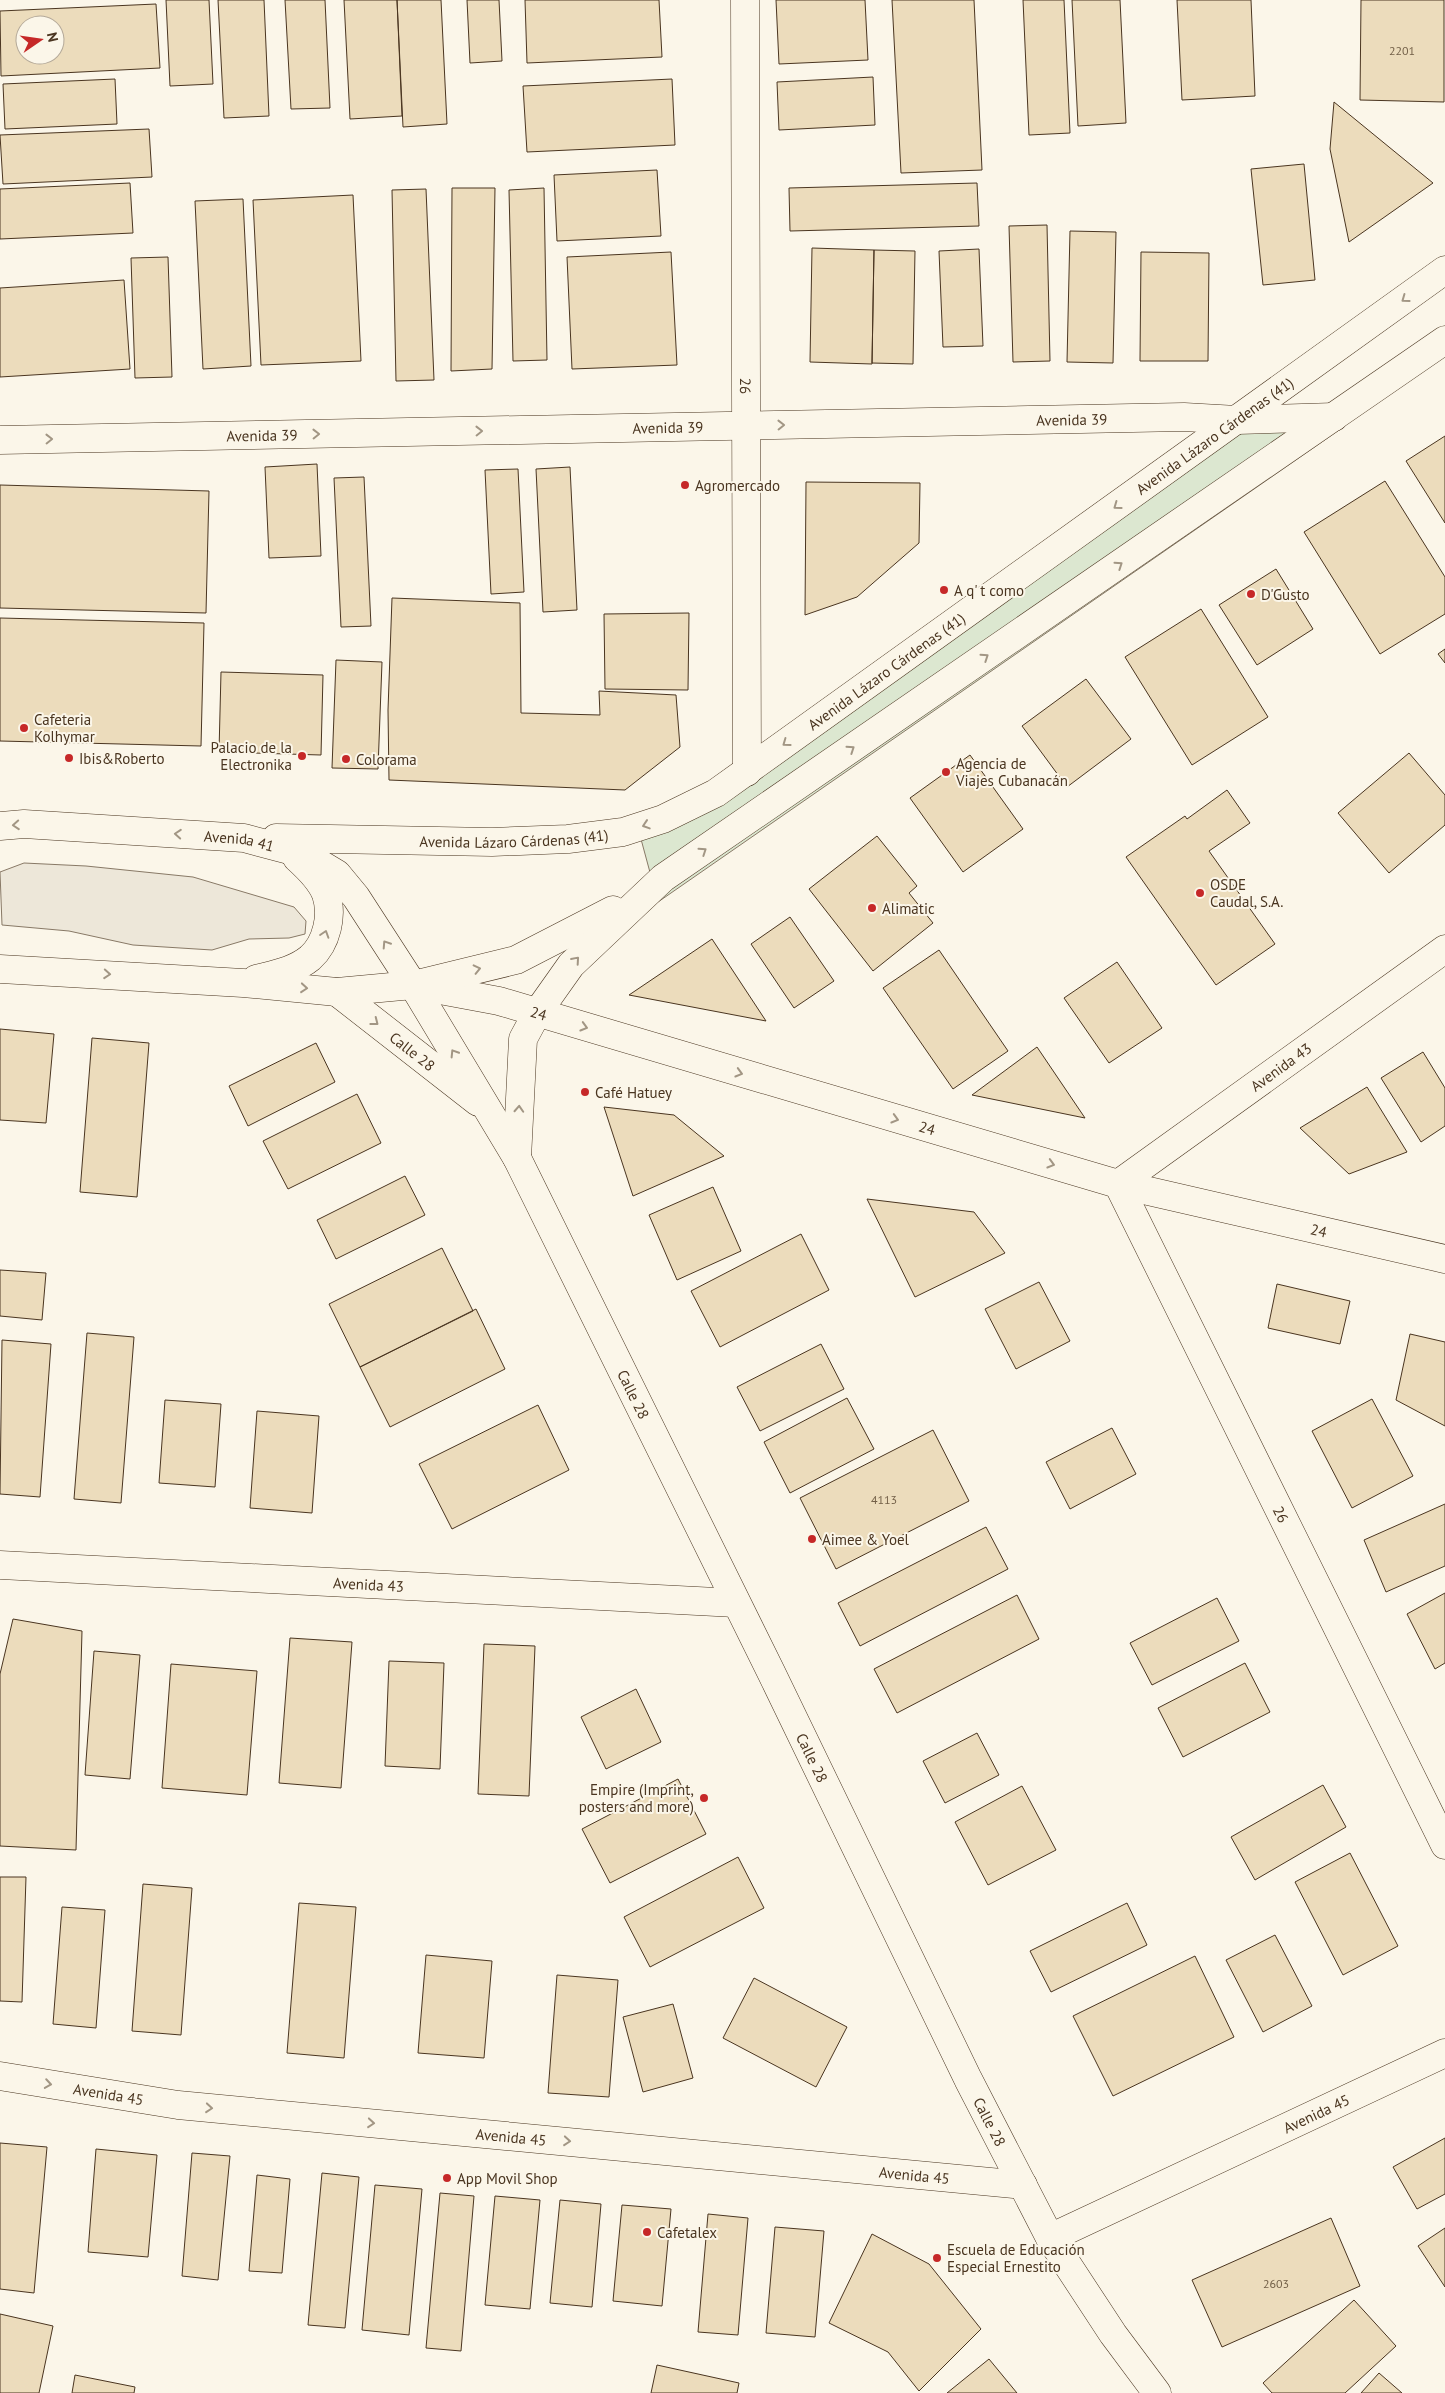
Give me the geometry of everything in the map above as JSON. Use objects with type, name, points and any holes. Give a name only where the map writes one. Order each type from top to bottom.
[{"type":"street","name":"26","points":[[745,0],[747,772]]},
{"type":"street","name":"Avenida Lázaro Cárdenas (41)","points":[[244,838],[492,842],[568,839],[623,832],[664,819],[707,798],[747,772],[1445,270]]},
{"type":"street","points":[[517,1158],[523,1038],[537,1013],[585,950],[662,878],[1445,340]]},
{"type":"street","name":"Avenida 39","points":[[0,440],[1184,417],[1237,420],[1334,417]]},
{"type":"street","name":"Avenida 41","points":[[0,826],[24,824],[244,838],[289,850],[312,859],[337,874],[356,897],[412,985]]},
{"type":"street","points":[[242,983],[288,971],[310,958],[322,943],[328,925],[326,893],[309,869],[289,850]]},
{"type":"street","points":[[0,969],[242,983],[337,992],[412,985],[516,960],[650,890]]},
{"type":"street","name":"Avenida 43","points":[[1118,1184],[1445,949]]},
{"type":"street","points":[[0,957],[58,971]]},
{"type":"street","name":"24","points":[[412,985],[500,1002],[1118,1184],[1445,1259]]},
{"type":"street","name":"Calle 28","points":[[412,985],[517,1158],[968,2080],[1050,2238],[1113,2334],[1156,2393]]},
{"type":"street","name":"Calle 28","points":[[337,992],[488,1110]]},
{"type":"street","name":"26","points":[[1118,1184],[1445,1845]]},
{"type":"street","name":"Avenida 43","points":[[0,1565],[736,1604]]},
{"type":"street","name":"Avenida 45","points":[[1050,2238],[1445,2053]]},
{"type":"street","name":"Avenida 45","points":[[0,2076],[178,2105],[1023,2185]]},
{"type":"green space","points":[[1241,426],[1345,426],[658,902],[638,828],[664,819]]},
{"type":"shaded area","points":[[24,863],[86,866],[193,877],[294,907],[306,921],[305,934],[289,938],[249,939],[212,950],[133,945],[69,931],[2,925],[0,872]]},
{"type":"building","points":[[166,0],[209,0],[213,84],[170,86]]},
{"type":"building","points":[[218,0],[264,0],[269,116],[224,118]]},
{"type":"building","points":[[285,0],[325,0],[330,108],[291,109]]},
{"type":"building","points":[[344,0],[397,0],[402,116],[350,119]]},
{"type":"building","points":[[397,0],[441,0],[447,124],[403,127]]},
{"type":"building","points":[[467,0],[499,0],[502,61],[470,63]]},
{"type":"building","points":[[525,0],[659,0],[662,57],[527,63]]},
{"type":"building","points":[[776,0],[865,0],[868,60],[779,64]]},
{"type":"building","points":[[892,0],[974,0],[982,170],[901,173]]},
{"type":"building","points":[[1023,0],[1064,0],[1070,133],[1029,135]]},
{"type":"building","points":[[1072,0],[1120,0],[1126,123],[1078,126]]},
{"type":"building","points":[[1177,0],[1251,0],[1255,96],[1182,100]]},
{"type":"building","points":[[1361,0],[1444,0],[1444,102],[1360,100]]},
{"type":"building","points":[[156,4],[160,68],[1,76],[0,11]]},
{"type":"building","points":[[873,77],[875,125],[779,130],[777,82]]},
{"type":"building","points":[[115,79],[117,124],[5,129],[3,84]]},
{"type":"building","points":[[672,79],[675,145],[527,152],[523,86]]},
{"type":"building","points":[[1334,102],[1433,183],[1349,242],[1330,149]]},
{"type":"building","points":[[149,129],[152,177],[3,184],[0,135]]},
{"type":"building","points":[[1304,164],[1315,280],[1263,285],[1251,169]]},
{"type":"building","points":[[657,170],[661,236],[557,241],[554,175]]},
{"type":"building","points":[[130,183],[133,233],[0,239],[0,189]]},
{"type":"building","points":[[977,183],[979,226],[790,231],[789,188]]},
{"type":"building","points":[[452,188],[495,188],[492,369],[451,371]]},
{"type":"building","points":[[544,188],[547,360],[513,361],[509,190]]},
{"type":"building","points":[[426,189],[434,380],[396,381],[392,190]]},
{"type":"building","points":[[353,195],[361,361],[261,365],[253,200]]},
{"type":"building","points":[[243,199],[251,366],[203,369],[195,201]]},
{"type":"building","points":[[1047,225],[1050,361],[1013,362],[1009,226]]},
{"type":"building","points":[[1070,231],[1116,232],[1113,363],[1067,362]]},
{"type":"building","points":[[812,248],[874,250],[872,364],[810,362]]},
{"type":"building","points":[[979,249],[983,346],[943,347],[939,251]]},
{"type":"building","points":[[874,250],[915,251],[913,364],[872,363]]},
{"type":"building","points":[[671,252],[677,365],[572,369],[567,257]]},
{"type":"building","points":[[1141,252],[1209,253],[1208,361],[1140,361]]},
{"type":"building","points":[[168,257],[172,377],[135,378],[131,258]]},
{"type":"building","points":[[124,280],[130,369],[0,377],[0,288]]},
{"type":"building","points":[[1445,436],[1445,523],[1406,461]]},
{"type":"building","points":[[317,464],[321,556],[269,558],[265,467]]},
{"type":"building","points":[[570,467],[577,610],[543,612],[536,469]]},
{"type":"building","points":[[518,469],[524,592],[491,594],[485,470]]},
{"type":"building","points":[[364,477],[371,626],[341,627],[334,478]]},
{"type":"building","points":[[1385,481],[1445,577],[1445,614],[1380,654],[1304,532]]},
{"type":"building","points":[[806,482],[920,483],[919,543],[857,597],[805,615]]},
{"type":"building","points":[[0,485],[209,491],[206,613],[0,608]]},
{"type":"building","points":[[1276,569],[1313,629],[1257,665],[1219,605]]},
{"type":"building","points":[[392,598],[520,603],[521,713],[600,715],[599,691],[676,695],[680,747],[625,790],[389,780],[388,710]]},
{"type":"building","points":[[1201,609],[1268,717],[1192,765],[1125,657]]},
{"type":"building","points":[[689,613],[688,690],[605,689],[604,614]]},
{"type":"building","points":[[0,618],[204,623],[201,746],[0,741]]},
{"type":"building","points":[[1445,649],[1445,663],[1438,654]]},
{"type":"building","points":[[336,660],[382,662],[378,769],[332,768]]},
{"type":"building","points":[[221,672],[323,675],[321,755],[219,752]]},
{"type":"building","points":[[1086,679],[1131,739],[1067,787],[1022,726]]},
{"type":"building","points":[[1409,753],[1445,795],[1445,825],[1389,873],[1338,813]]},
{"type":"building","points":[[970,755],[1023,829],[963,872],[910,798]]},
{"type":"building","points":[[1227,790],[1250,823],[1209,851],[1275,944],[1216,985],[1126,857],[1185,816],[1187,819]]},
{"type":"building","name":"Alimatic","points":[[877,836],[917,886],[909,893],[933,923],[873,971],[809,889]]},
{"type":"building","points":[[790,917],[834,981],[794,1008],[751,944]]},
{"type":"building","points":[[712,939],[766,1021],[629,995]]},
{"type":"building","points":[[939,950],[1008,1051],[953,1089],[883,988]]},
{"type":"building","points":[[1117,962],[1162,1028],[1109,1063],[1064,998]]},
{"type":"building","points":[[0,1029],[54,1034],[46,1123],[0,1120]]},
{"type":"building","points":[[92,1038],[149,1043],[137,1197],[80,1192]]},
{"type":"building","points":[[316,1043],[335,1082],[248,1126],[229,1086]]},
{"type":"building","points":[[1037,1047],[1085,1118],[972,1095]]},
{"type":"building","points":[[1423,1052],[1445,1088],[1445,1126],[1421,1142],[1381,1078]]},
{"type":"building","points":[[1367,1087],[1407,1152],[1349,1174],[1300,1128]]},
{"type":"building","points":[[357,1094],[381,1143],[288,1189],[263,1141]]},
{"type":"building","points":[[604,1107],[674,1115],[724,1156],[633,1196]]},
{"type":"building","points":[[405,1176],[425,1215],[336,1259],[317,1220]]},
{"type":"building","points":[[713,1187],[741,1251],[677,1280],[649,1215]]},
{"type":"building","points":[[867,1199],[974,1212],[1005,1253],[915,1297]]},
{"type":"building","points":[[801,1234],[829,1290],[720,1347],[691,1291]]},
{"type":"building","points":[[442,1248],[473,1311],[360,1367],[329,1304]]},
{"type":"building","points":[[0,1270],[46,1273],[42,1320],[0,1316]]},
{"type":"building","points":[[1039,1282],[1070,1341],[1016,1369],[985,1309]]},
{"type":"building","points":[[1277,1284],[1350,1301],[1340,1344],[1268,1328]]},
{"type":"building","points":[[476,1309],[505,1369],[390,1427],[360,1367]]},
{"type":"building","points":[[87,1333],[134,1337],[121,1503],[74,1499]]},
{"type":"building","points":[[1410,1334],[1445,1342],[1445,1426],[1396,1400]]},
{"type":"building","points":[[2,1340],[51,1344],[40,1497],[0,1494]]},
{"type":"building","points":[[821,1344],[844,1389],[760,1431],[737,1387]]},
{"type":"building","points":[[847,1398],[874,1449],[790,1493],[764,1442]]},
{"type":"building","points":[[1372,1399],[1413,1476],[1352,1508],[1312,1431]]},
{"type":"building","points":[[165,1400],[221,1404],[215,1487],[159,1483]]},
{"type":"building","points":[[538,1405],[569,1470],[452,1529],[419,1464]]},
{"type":"building","points":[[257,1411],[319,1416],[312,1513],[250,1508]]},
{"type":"building","points":[[1112,1428],[1136,1474],[1070,1509],[1046,1462]]},
{"type":"building","points":[[933,1430],[969,1501],[836,1569],[800,1498]]},
{"type":"building","points":[[1445,1504],[1445,1566],[1386,1592],[1364,1540]]},
{"type":"building","points":[[986,1527],[1008,1569],[860,1646],[838,1603]]},
{"type":"building","points":[[1445,1593],[1445,1663],[1435,1669],[1407,1614]]},
{"type":"building","points":[[1017,1595],[1039,1639],[897,1713],[874,1669]]},
{"type":"building","points":[[1217,1598],[1239,1641],[1152,1685],[1130,1643]]},
{"type":"building","points":[[13,1619],[82,1631],[76,1850],[0,1846],[0,1674]]},
{"type":"building","points":[[290,1638],[352,1642],[341,1788],[279,1783]]},
{"type":"building","points":[[484,1644],[535,1646],[529,1796],[478,1794]]},
{"type":"building","points":[[94,1651],[140,1655],[130,1779],[85,1775]]},
{"type":"building","points":[[389,1661],[444,1663],[440,1769],[385,1766]]},
{"type":"building","points":[[1245,1663],[1270,1712],[1183,1757],[1158,1708]]},
{"type":"building","points":[[171,1664],[257,1671],[247,1795],[162,1788]]},
{"type":"building","points":[[636,1689],[661,1742],[606,1769],[581,1717]]},
{"type":"building","points":[[977,1733],[999,1775],[945,1803],[923,1761]]},
{"type":"building","points":[[678,1779],[706,1834],[610,1883],[582,1829]]},
{"type":"building","points":[[1323,1785],[1346,1827],[1255,1880],[1231,1837]]},
{"type":"building","points":[[1022,1786],[1056,1850],[988,1885],[955,1822]]},
{"type":"building","points":[[1350,1853],[1398,1946],[1343,1975],[1295,1882]]},
{"type":"building","points":[[738,1857],[764,1908],[650,1967],[624,1917]]},
{"type":"building","points":[[0,1877],[26,1877],[22,2002],[0,2001]]},
{"type":"building","points":[[143,1884],[192,1888],[181,2035],[132,2031]]},
{"type":"building","points":[[299,1903],[356,1907],[344,2058],[287,2053]]},
{"type":"building","points":[[1127,1903],[1147,1945],[1051,1992],[1030,1951]]},
{"type":"building","points":[[62,1907],[105,1910],[96,2028],[53,2024]]},
{"type":"building","points":[[1275,1935],[1312,2006],[1263,2032],[1226,1960]]},
{"type":"building","points":[[426,1955],[492,1961],[484,2058],[418,2053]]},
{"type":"building","points":[[1195,1956],[1234,2037],[1113,2096],[1073,2016]]},
{"type":"building","points":[[557,1975],[618,1980],[609,2097],[548,2093]]},
{"type":"building","points":[[754,1978],[847,2027],[816,2087],[723,2038]]},
{"type":"building","points":[[673,2004],[693,2078],[643,2092],[623,2017]]},
{"type":"building","points":[[1445,2138],[1445,2194],[1417,2209],[1393,2167]]},
{"type":"building","points":[[0,2143],[47,2147],[34,2293],[0,2289]]},
{"type":"building","points":[[96,2149],[157,2155],[148,2257],[88,2252]]},
{"type":"building","points":[[192,2153],[230,2156],[218,2280],[182,2276]]},
{"type":"building","points":[[322,2173],[359,2177],[345,2328],[308,2325]]},
{"type":"building","points":[[257,2175],[290,2179],[282,2273],[249,2271]]},
{"type":"building","points":[[375,2185],[422,2189],[409,2335],[362,2330]]},
{"type":"building","points":[[440,2193],[474,2196],[461,2351],[426,2348]]},
{"type":"building","points":[[495,2196],[540,2200],[530,2309],[485,2305]]},
{"type":"building","points":[[560,2200],[601,2204],[592,2307],[550,2303]]},
{"type":"building","points":[[622,2205],[671,2209],[662,2306],[613,2301]]},
{"type":"building","points":[[708,2214],[748,2218],[738,2335],[698,2332]]},
{"type":"building","points":[[1331,2218],[1360,2286],[1222,2347],[1192,2280]]},
{"type":"building","points":[[775,2227],[824,2231],[815,2337],[766,2333]]},
{"type":"building","points":[[1445,2228],[1445,2287],[1418,2246]]},
{"type":"building","points":[[872,2234],[929,2264],[981,2329],[919,2391],[888,2352],[829,2323]]},
{"type":"building","points":[[1354,2300],[1396,2346],[1345,2393],[1272,2393],[1263,2383]]},
{"type":"building","points":[[0,2314],[53,2326],[39,2393],[0,2393]]},
{"type":"building","points":[[989,2359],[1017,2393],[947,2393]]},
{"type":"building","points":[[657,2365],[739,2383],[737,2393],[651,2393]]},
{"type":"building","points":[[1379,2373],[1402,2393],[1361,2393]]},
{"type":"building","points":[[75,2375],[135,2387],[134,2393],[72,2393]]},
{"type":"place","name":"Agromercado","points":[[685,485]]},
{"type":"place","name":"A q' t como","points":[[944,590]]},
{"type":"place","name":"D'Gusto","points":[[1251,594]]},
{"type":"place","name":"Cafeteria Kolhymar","points":[[24,728]]},
{"type":"place","name":"Palacio de la Electronika","points":[[302,756]]},
{"type":"place","name":"Ibis&Roberto","points":[[69,758]]},
{"type":"place","name":"Colorama","points":[[346,759]]},
{"type":"place","name":"Agencia de Viajes Cubanacán","points":[[946,772]]},
{"type":"place","name":"OSDE Caudal, S.A.","points":[[1200,893]]},
{"type":"place","name":"Alimatic","points":[[872,908]]},
{"type":"place","name":"Café Hatuey","points":[[585,1092]]},
{"type":"place","name":"Aimee & Yoel","points":[[812,1539]]},
{"type":"place","name":"Empire (Imprint, posters and more)","points":[[704,1798]]},
{"type":"place","name":"App Movil Shop","points":[[447,2178]]},
{"type":"place","name":"Cafetalex","points":[[647,2232]]},
{"type":"place","name":"Escuela de Educación Especial Ernestito","points":[[937,2258]]}]
